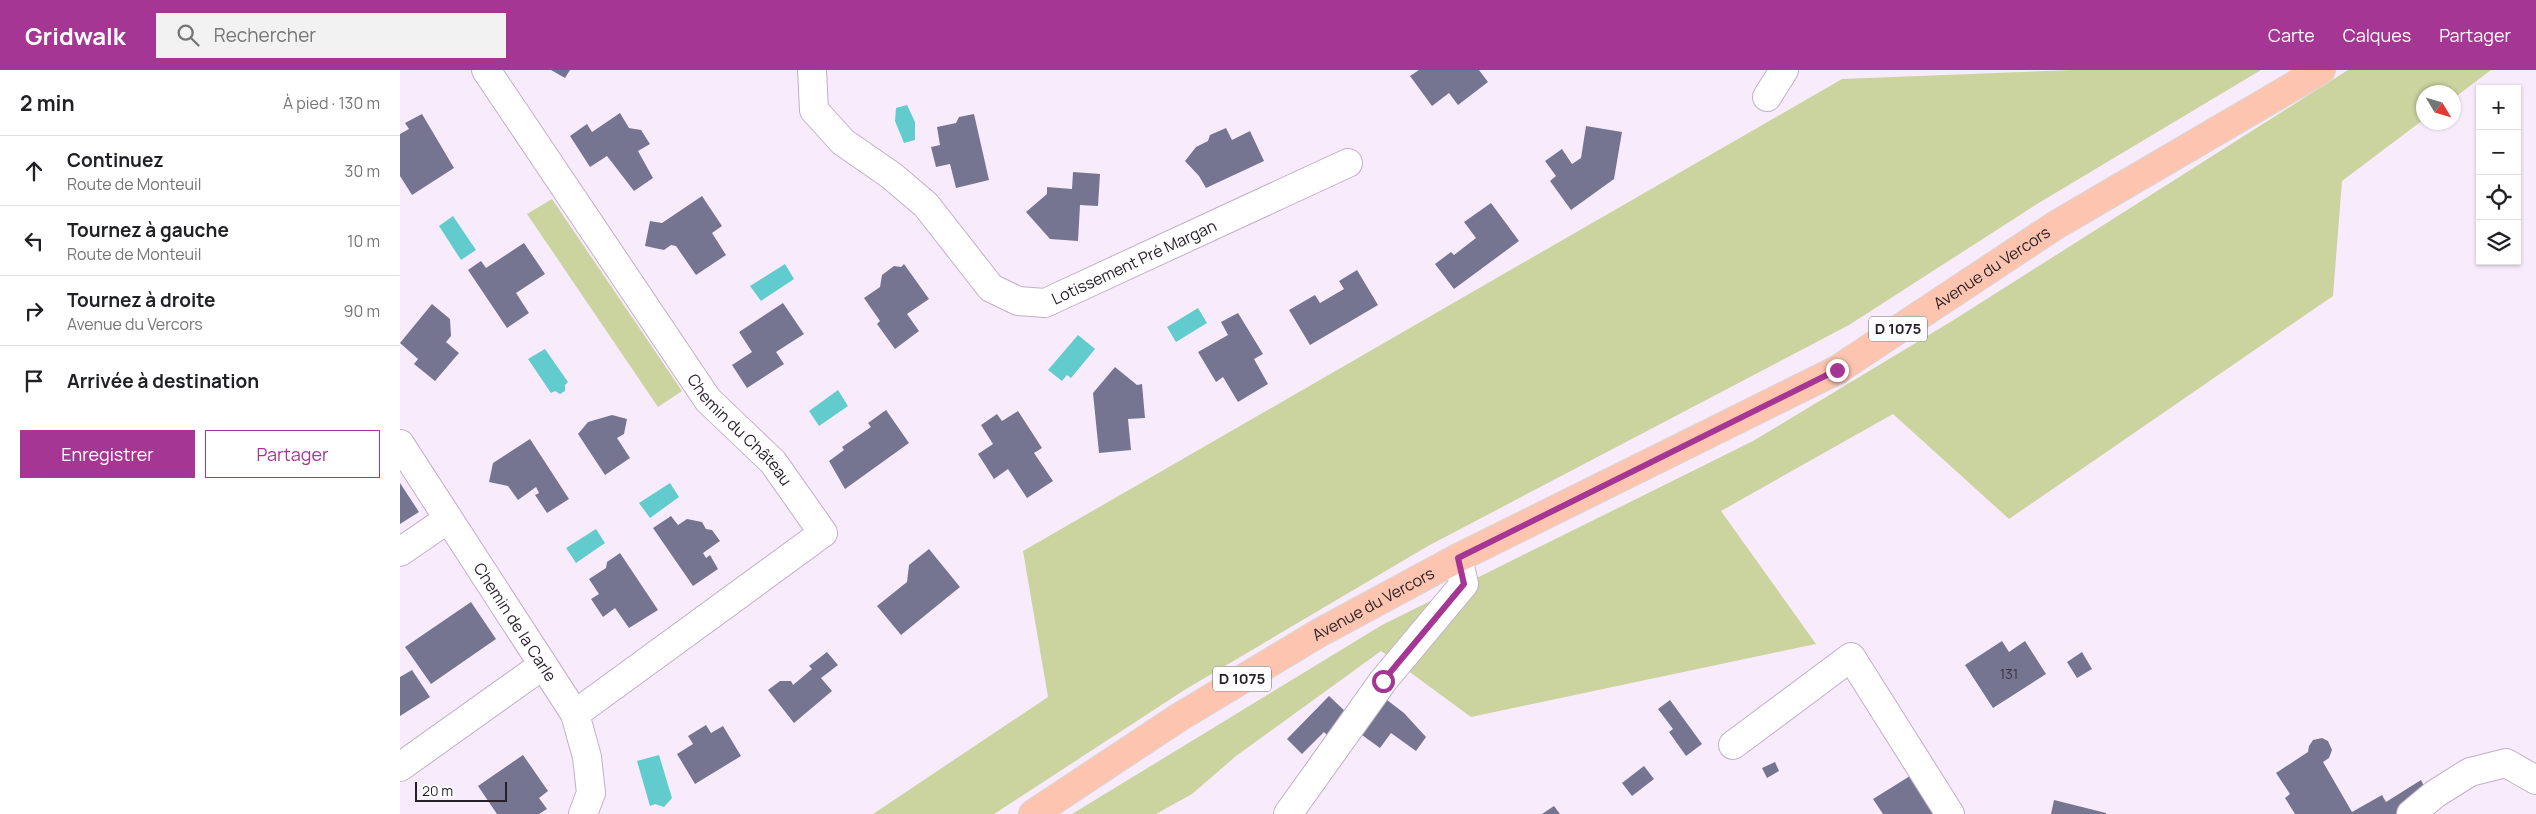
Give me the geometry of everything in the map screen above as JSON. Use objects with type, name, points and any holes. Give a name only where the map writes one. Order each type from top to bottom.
[{"type":"main road","name":"Avenue du Vercors","points":[[1033,814],[1178,718],[1319,633],[1458,558],[1837,370],[2056,225],[2321,70]]},
{"type":"street","name":"Chemin du Château","points":[[486,70],[708,400],[773,462],[823,533],[574,714]]},
{"type":"street","name":"Lotissement Pré Margan","points":[[812,70],[814,110],[843,142],[892,176],[926,205],[991,288],[1018,301],[1045,302],[1348,163]]},
{"type":"street","points":[[1767,97],[1784,70]]},
{"type":"street","name":"Chemin de la Carle","points":[[400,444],[574,714],[586,757],[591,793],[583,814]]},
{"type":"street","points":[[400,552],[448,519]]},
{"type":"street","points":[[1288,814],[1383,681],[1464,584],[1458,558]]},
{"type":"street","points":[[1733,745],[1850,657],[1950,814]]},
{"type":"street","points":[[400,767],[543,665]]},
{"type":"street","points":[[2411,814],[2435,794],[2470,772],[2506,764],[2536,780]]},
{"type":"green space","points":[[2072,70],[2261,70],[2037,204],[1849,325],[1428,546],[1186,689],[994,814],[873,814],[1048,697],[1023,551],[1842,79]]},
{"type":"green space","points":[[2348,70],[2491,70],[2461,93],[2461,85],[2416,85],[2416,125],[2342,181],[2333,296],[2009,519],[1893,414],[1721,511],[1816,644],[1471,717],[1381,651],[1236,756],[1192,794],[1156,814],[1072,814],[1382,625],[1753,441],[1952,321]]},
{"type":"green space","points":[[552,199],[682,391],[658,407],[527,214]]},
{"type":"water","points":[[907,105],[915,122],[915,140],[904,143],[895,121],[896,108]]},
{"type":"water","points":[[453,216],[476,250],[461,260],[439,226]]},
{"type":"water","points":[[785,264],[794,279],[761,301],[750,286]]},
{"type":"water","points":[[1198,308],[1207,323],[1176,342],[1167,327]]},
{"type":"water","points":[[1078,335],[1095,349],[1071,378],[1067,375],[1062,381],[1048,370]]},
{"type":"water","points":[[545,349],[568,382],[565,385],[565,391],[560,394],[555,391],[551,393],[528,359]]},
{"type":"water","points":[[838,390],[848,406],[819,426],[809,411]]},
{"type":"water","points":[[670,483],[679,497],[650,518],[639,503]]},
{"type":"water","points":[[596,529],[605,543],[576,563],[566,548]]},
{"type":"water","points":[[659,755],[672,798],[664,807],[655,804],[650,806],[637,761]]},
{"type":"building","points":[[551,70],[570,70],[565,78]]},
{"type":"building","points":[[1419,70],[1479,70],[1488,82],[1458,105],[1449,93],[1432,106],[1410,76]]},
{"type":"building","points":[[620,113],[629,128],[641,130],[650,144],[638,151],[653,178],[634,191],[607,156],[590,167],[570,136],[587,124],[592,132]]},
{"type":"building","points":[[422,114],[454,168],[412,195],[400,176],[400,134],[409,129],[405,123]]},
{"type":"building","points":[[974,114],[989,180],[956,188],[950,164],[936,167],[931,147],[940,145],[937,127],[956,123],[959,117]]},
{"type":"building","points":[[1586,126],[1622,132],[1614,179],[1571,210],[1550,181],[1556,176],[1545,161],[1562,149],[1572,164],[1581,158]]},
{"type":"building","points":[[1226,128],[1232,140],[1250,131],[1264,161],[1206,188],[1199,176],[1185,161],[1196,147],[1208,141],[1210,135]]},
{"type":"building","points":[[1073,172],[1100,174],[1098,206],[1080,205],[1078,241],[1050,239],[1026,212],[1047,194],[1047,187],[1072,189]]},
{"type":"building","points":[[702,196],[722,226],[712,233],[726,255],[696,275],[676,246],[671,245],[664,250],[645,246],[650,221],[662,223]]},
{"type":"building","points":[[1491,203],[1519,241],[1454,289],[1435,264],[1451,252],[1454,255],[1476,238],[1464,222]]},
{"type":"building","points":[[524,243],[545,274],[516,293],[529,313],[507,328],[468,270],[481,261],[486,268]]},
{"type":"building","points":[[904,264],[929,299],[907,314],[919,331],[895,349],[877,324],[880,321],[864,298],[880,287],[882,275],[894,266],[901,267]]},
{"type":"building","points":[[1357,270],[1378,305],[1310,345],[1289,310],[1315,295],[1320,303],[1344,289],[1339,281]]},
{"type":"building","points":[[783,303],[804,334],[776,352],[784,364],[747,388],[732,365],[752,352],[739,332]]},
{"type":"building","points":[[432,304],[450,319],[451,336],[446,342],[459,353],[435,381],[414,364],[418,359],[400,343]]},
{"type":"building","points":[[1238,313],[1263,354],[1254,359],[1268,384],[1238,402],[1223,377],[1216,382],[1198,352],[1228,335],[1221,322]]},
{"type":"building","points":[[1115,367],[1137,385],[1142,384],[1145,418],[1128,419],[1131,450],[1099,453],[1093,393]]},
{"type":"building","points":[[886,410],[909,443],[845,489],[829,461],[844,450],[842,447],[871,427],[868,423]]},
{"type":"building","points":[[1018,411],[1042,448],[1034,453],[1053,481],[1027,498],[1008,469],[994,479],[978,454],[993,444],[981,425],[997,414],[1002,421]]},
{"type":"building","points":[[612,415],[627,419],[624,434],[617,438],[630,458],[605,475],[578,434],[588,422]]},
{"type":"building","points":[[530,439],[569,499],[547,513],[535,495],[539,493],[536,487],[518,500],[508,486],[489,482],[493,463]]},
{"type":"building","points":[[400,483],[419,512],[400,524]]},
{"type":"building","points":[[671,516],[678,525],[687,519],[702,522],[706,529],[712,530],[720,541],[703,553],[706,558],[710,555],[718,569],[693,586],[653,528]]},
{"type":"building","points":[[929,549],[960,587],[901,635],[877,606],[907,582],[909,565]]},
{"type":"building","points":[[620,553],[658,610],[629,628],[615,608],[603,617],[591,599],[599,594],[589,579],[606,568],[607,562]]},
{"type":"building","points":[[471,602],[496,639],[431,684],[405,647]]},
{"type":"building","points":[[2002,641],[2009,652],[2025,641],[2046,674],[1993,708],[1965,665]]},
{"type":"building","points":[[827,652],[838,665],[821,678],[832,691],[794,723],[768,690],[780,681],[791,681],[793,685],[812,669],[809,666]]},
{"type":"building","points":[[2082,652],[2092,669],[2077,678],[2067,662]]},
{"type":"building","points":[[412,670],[430,697],[400,716],[400,677]]},
{"type":"building","points":[[1329,696],[1346,712],[1328,736],[1324,732],[1302,754],[1287,739]]},
{"type":"building","points":[[1387,700],[1404,713],[1426,737],[1416,751],[1391,733],[1380,748],[1362,735]]},
{"type":"building","points":[[1670,700],[1702,744],[1686,756],[1669,732],[1673,729],[1658,709]]},
{"type":"building","points":[[706,725],[711,733],[723,726],[741,756],[695,784],[677,754],[693,744],[688,736]]},
{"type":"building","points":[[2322,738],[2328,741],[2332,750],[2329,758],[2323,762],[2352,812],[2382,795],[2386,802],[2421,780],[2426,790],[2397,814],[2295,814],[2285,798],[2290,794],[2276,773],[2308,752],[2313,740]]},
{"type":"building","points":[[523,755],[548,791],[539,798],[547,809],[539,814],[497,814],[478,786]]},
{"type":"building","points":[[1775,762],[1779,771],[1767,778],[1762,768]]},
{"type":"building","points":[[1644,766],[1654,779],[1632,796],[1622,783]]},
{"type":"building","points":[[1910,776],[1934,814],[1883,814],[1873,799]]},
{"type":"building","points":[[2054,800],[2106,813],[2106,814],[2051,814]]},
{"type":"building","points":[[1554,806],[1560,814],[1542,814]]},
{"type":"route","points":[[1383,681],[1464,584],[1458,558],[1837,370]]}]
